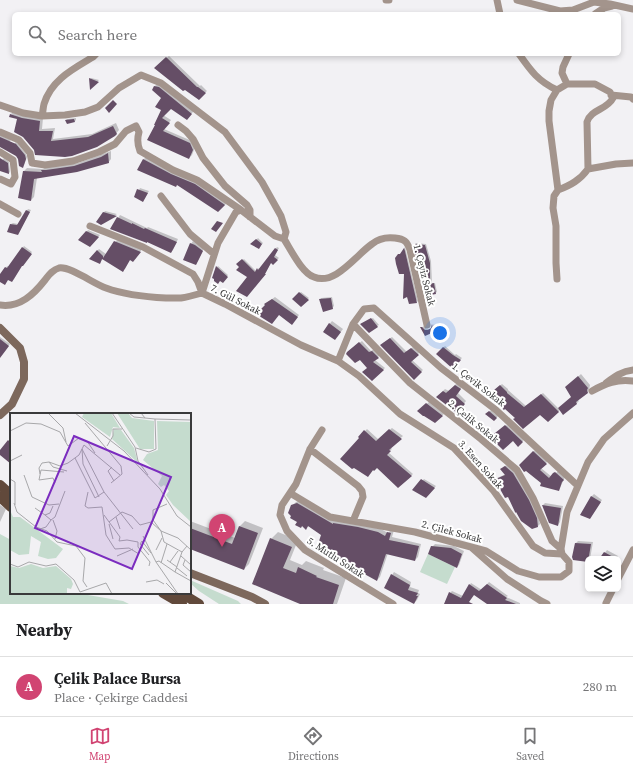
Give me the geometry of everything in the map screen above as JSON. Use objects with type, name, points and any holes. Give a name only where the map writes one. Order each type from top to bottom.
[{"type":"main road","points":[[0,328],[20,348],[24,362],[24,379],[12,404],[0,415]]},
{"type":"main road","points":[[0,485],[10,494]]},
{"type":"main road","points":[[0,497],[10,506]]},
{"type":"main road","points":[[191,573],[252,597],[265,604]]},
{"type":"main road","points":[[165,594],[182,604]]},
{"type":"main road","points":[[183,594],[199,604]]},
{"type":"street","points":[[497,0],[500,12]]},
{"type":"street","points":[[517,0],[560,11],[573,10],[594,2],[633,9]]},
{"type":"street","points":[[598,12],[604,8],[616,5]]},
{"type":"street","points":[[42,116],[44,103],[51,89],[60,78],[94,56]]},
{"type":"street","points":[[520,56],[540,80],[557,90]]},
{"type":"street","points":[[567,84],[562,73],[568,56]]},
{"type":"street","points":[[0,105],[23,113],[42,116],[65,115],[85,112],[98,107],[119,88],[141,75],[161,84],[225,132],[262,182],[281,216],[286,232],[284,239],[275,236],[241,210],[197,180],[140,152],[137,145],[139,132],[136,126],[126,132],[115,144],[100,152],[73,161],[46,164],[32,163],[30,153],[19,140],[0,132]]},
{"type":"street","points":[[558,190],[548,121],[551,100],[557,90],[567,84],[594,84],[610,92],[613,98],[611,103],[589,116],[587,122],[588,169]]},
{"type":"street","points":[[611,95],[624,96],[633,99]]},
{"type":"street","points":[[178,125],[193,139],[203,158],[225,186],[247,205],[250,210],[250,217]]},
{"type":"street","points":[[0,152],[13,160],[15,177],[11,184],[0,179]]},
{"type":"street","points":[[557,279],[556,226],[553,208],[554,196],[558,190],[573,183],[588,169],[616,164],[633,163]]},
{"type":"street","points":[[161,196],[190,234],[214,254]]},
{"type":"street","points":[[0,204],[18,214]]},
{"type":"street","points":[[0,305],[5,306],[23,301],[33,294],[51,272],[59,268],[68,269],[105,288],[126,294],[180,298],[202,293],[218,243],[236,212],[241,210]]},
{"type":"street","name":"7. Gül Sokak","points":[[90,226],[143,247],[193,274],[202,293],[301,345],[338,361]]},
{"type":"street","name":"1. Çeyiz Sokak","points":[[284,239],[304,272],[314,278],[324,280],[340,273],[373,243],[388,237],[402,239],[408,244],[410,250],[427,325]]},
{"type":"street","name":"1. Çevik Sokak","points":[[354,324],[364,309],[374,308],[441,368],[496,410],[577,485]]},
{"type":"street","points":[[338,361],[354,324]]},
{"type":"street","name":"2. Çelik Sokak","points":[[354,324],[410,383],[481,439],[517,470],[552,541],[562,552]]},
{"type":"street","name":"3. Esen Sokak","points":[[338,361],[359,376],[400,414],[454,448],[493,490],[533,546],[545,553],[562,552]]},
{"type":"street","points":[[592,390],[606,383],[616,375],[628,370],[633,370]]},
{"type":"street","points":[[606,383],[626,380],[633,381]]},
{"type":"street","points":[[562,552],[567,512],[577,485],[588,462],[604,439],[633,414]]},
{"type":"street","name":"5. Mutlu Sokak","points":[[322,430],[310,449],[296,484],[282,505],[280,515],[287,531],[305,550],[393,604]]},
{"type":"street","points":[[310,449],[358,486],[362,491],[363,497],[353,521]]},
{"type":"street","name":"2. Çilek Sokak","points":[[290,493],[330,517],[415,532],[470,546],[486,551],[518,571],[539,577],[560,577],[569,571],[569,562],[562,552]]},
{"type":"street","points":[[470,546],[507,579],[547,604]]},
{"type":"street","points":[[621,574],[633,550]]},
{"type":"street","points":[[606,603],[612,592]]},
{"type":"green space","points":[[0,534],[10,539],[10,594],[82,594],[123,601],[129,604],[0,604]]},
{"type":"green space","points":[[428,554],[455,567],[447,584],[420,572]]},
{"type":"green space","points":[[191,580],[238,601],[241,604],[219,604],[191,584]]},
{"type":"building","points":[[166,57],[197,87],[206,93],[199,100],[185,90],[183,91],[154,68]]},
{"type":"building","points":[[89,78],[99,82],[90,90]]},
{"type":"building","points":[[154,86],[159,87],[192,114],[187,120],[171,109],[162,118],[170,123],[163,131],[190,143],[193,150],[189,159],[147,140],[161,110],[155,107],[161,98],[152,90]]},
{"type":"building","points":[[113,100],[117,104],[109,113],[105,108]]},
{"type":"building","points":[[10,114],[40,121],[39,131],[53,131],[51,141],[88,137],[113,126],[117,134],[97,147],[72,156],[35,155],[34,150],[23,137],[14,132],[17,119],[9,117]]},
{"type":"building","points":[[74,119],[75,122],[67,124],[65,120]]},
{"type":"building","points":[[0,137],[16,144],[25,155],[26,159],[23,168],[19,166],[16,156],[0,147]]},
{"type":"building","points":[[108,153],[109,163],[77,172],[34,179],[31,201],[18,198],[23,171],[42,172],[41,170],[74,166],[101,157]]},
{"type":"building","points":[[0,158],[8,163],[9,174],[0,171]]},
{"type":"building","points":[[143,159],[171,174],[195,184],[225,205],[218,212],[177,185],[176,187],[137,170]]},
{"type":"building","points":[[137,189],[148,193],[143,202],[134,197]]},
{"type":"building","points":[[26,210],[30,212],[18,235],[7,232],[10,224],[17,225]]},
{"type":"building","points":[[103,212],[117,216],[101,225],[96,222]]},
{"type":"building","points":[[117,217],[177,242],[171,253],[147,242],[110,229]]},
{"type":"building","points":[[217,221],[223,223],[216,232],[211,229]]},
{"type":"building","points":[[86,231],[99,237],[90,247],[78,240]]},
{"type":"building","points":[[256,239],[262,244],[259,249],[250,244]]},
{"type":"building","points":[[114,241],[141,252],[133,262],[130,260],[123,272],[102,259],[100,264],[89,259],[97,250],[103,258]]},
{"type":"building","points":[[190,243],[203,251],[196,265],[183,260]]},
{"type":"building","points":[[413,244],[425,245],[430,263],[430,284],[434,283],[436,294],[425,296]]},
{"type":"building","points":[[22,247],[32,254],[12,282],[8,280],[5,285],[0,282],[0,274],[5,267],[7,268]]},
{"type":"building","points":[[275,248],[278,250],[274,257],[278,260],[273,265],[271,263],[266,274],[247,297],[236,291],[247,277],[236,270],[239,267],[236,264],[242,259],[255,272]]},
{"type":"building","points":[[404,248],[417,303],[409,304],[407,297],[403,299],[404,274],[399,274],[395,258]]},
{"type":"building","points":[[216,266],[228,277],[223,283],[220,281],[218,284],[212,278]]},
{"type":"building","points":[[299,292],[309,300],[301,307],[292,299]]},
{"type":"building","points":[[331,298],[333,309],[323,312],[319,299]]},
{"type":"building","points":[[272,299],[298,317],[292,325],[279,315],[272,324],[256,314],[265,305],[264,304]]},
{"type":"building","points":[[371,318],[378,327],[369,333],[360,324]]},
{"type":"building","points":[[329,323],[341,332],[335,340],[323,332]]},
{"type":"building","points":[[432,324],[434,332],[425,336],[420,327],[428,330],[431,328]]},
{"type":"building","points":[[390,338],[404,353],[411,348],[419,355],[411,362],[422,372],[414,380],[380,345]]},
{"type":"building","points":[[0,339],[9,346],[0,358]]},
{"type":"building","points":[[359,342],[369,352],[372,351],[379,358],[373,362],[384,370],[372,381],[362,372],[367,368],[360,360],[355,363],[346,354]]},
{"type":"building","points":[[443,347],[461,360],[453,369],[436,354]]},
{"type":"building","points":[[578,376],[588,388],[588,393],[563,415],[558,408],[571,397],[565,387]]},
{"type":"building","points":[[455,385],[461,389],[456,396],[465,404],[457,413],[436,397],[443,391],[446,393]]},
{"type":"building","points":[[500,385],[524,407],[541,394],[559,412],[548,422],[540,415],[523,429],[513,419],[515,418],[488,395]]},
{"type":"building","points":[[426,403],[443,416],[435,423],[417,411]]},
{"type":"building","points":[[489,411],[497,418],[494,421],[485,414]]},
{"type":"building","points":[[505,425],[523,442],[518,447],[513,441],[503,450],[490,437]]},
{"type":"building","points":[[389,429],[402,439],[389,450],[391,451],[387,455],[412,476],[398,488],[377,468],[374,471],[373,470],[368,477],[354,468],[352,469],[340,459],[359,438],[358,437],[364,430],[376,441]]},
{"type":"building","points":[[8,440],[10,442],[10,463],[0,455],[0,450]]},
{"type":"building","points":[[533,451],[547,464],[540,470],[549,478],[555,472],[564,480],[559,491],[540,486],[541,483],[526,471],[524,472],[519,465]]},
{"type":"building","points":[[505,466],[513,473],[529,500],[537,518],[538,527],[532,529],[521,521],[516,512],[515,513],[508,497],[505,498],[500,489],[491,481],[505,475],[500,469]]},
{"type":"building","points":[[421,479],[435,488],[426,498],[412,490]]},
{"type":"building","points":[[591,496],[601,502],[590,519],[580,515]]},
{"type":"building","points":[[297,503],[333,524],[358,527],[378,532],[385,536],[387,532],[391,533],[389,540],[419,546],[415,561],[386,554],[377,581],[350,566],[351,564],[317,547],[321,535],[308,526],[306,530],[302,526],[301,528],[295,525],[297,522],[290,518],[291,516],[288,513],[291,505]]},
{"type":"building","points":[[542,505],[561,508],[558,526],[549,523]]},
{"type":"building","points":[[239,526],[258,533],[244,570],[191,549],[191,528],[232,544]]},
{"type":"building","points":[[270,538],[292,547],[283,568],[296,573],[298,567],[317,576],[316,577],[339,585],[333,604],[300,604],[252,584]]},
{"type":"building","points":[[575,543],[591,544],[589,556],[585,556],[585,562],[573,560],[572,557]]},
{"type":"building","points":[[431,546],[451,548],[462,554],[457,568],[428,554]]},
{"type":"building","points":[[604,552],[611,556],[601,556]]},
{"type":"building","points":[[391,574],[410,585],[408,590],[418,593],[414,604],[384,588]]},
{"type":"building","points":[[469,584],[479,591],[487,584],[507,598],[505,600],[516,604],[487,604],[474,595],[469,602],[473,604],[444,604],[449,592],[461,598]]},
{"type":"place","name":"Çelik Palace Bursa","points":[[222,547]]}]
